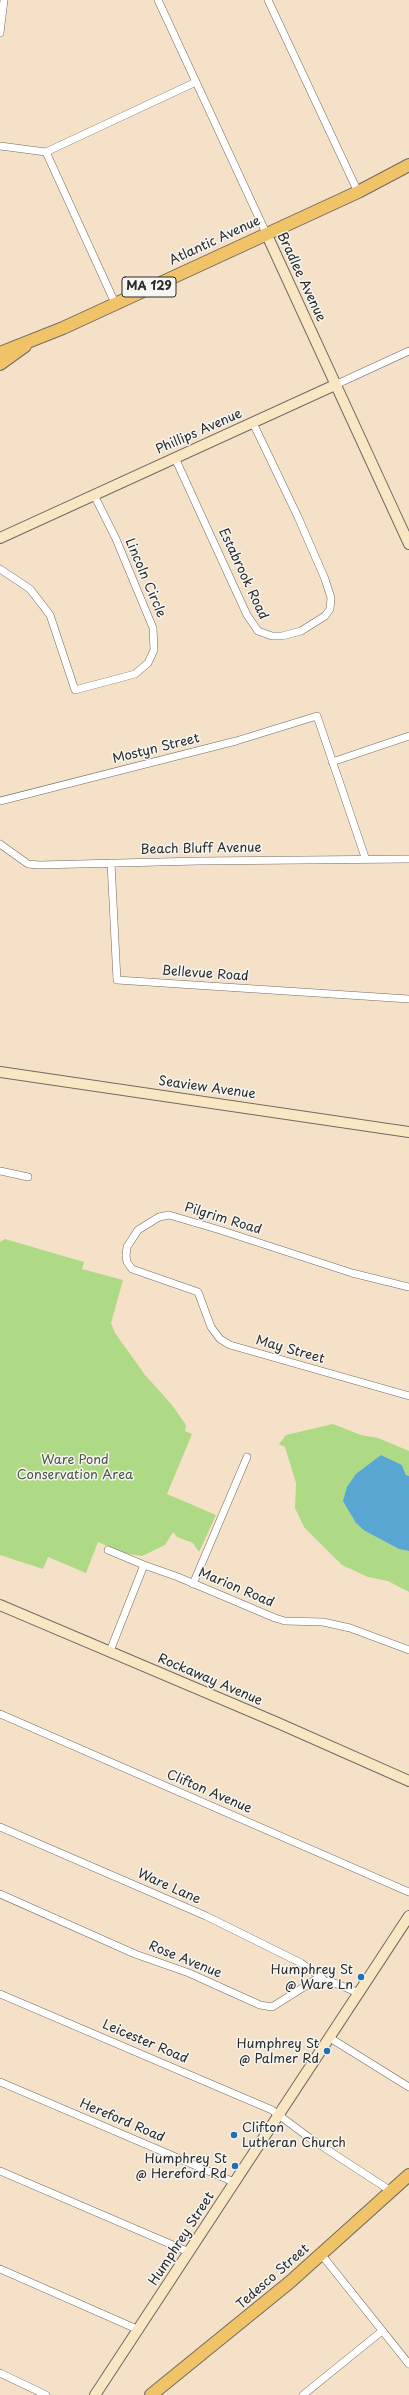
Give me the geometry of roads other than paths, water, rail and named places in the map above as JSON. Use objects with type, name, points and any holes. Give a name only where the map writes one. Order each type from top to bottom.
[{"type":"main road","name":"Atlantic Avenue","points":[[0,353],[32,342],[266,233],[358,192],[409,165]]},
{"type":"main road","name":"Atlantic Avenue","points":[[0,364],[32,342]]},
{"type":"main road","name":"Tedesco Street","points":[[151,2395],[234,2330],[409,2175]]},
{"type":"street","points":[[0,32],[4,0]]},
{"type":"street","name":"Bradlee Avenue","points":[[158,0],[335,385],[407,533],[409,544]]},
{"type":"street","points":[[268,0],[358,192]]},
{"type":"street","points":[[0,146],[46,152],[196,82]]},
{"type":"street","points":[[46,152],[115,303]]},
{"type":"street","name":"Phillips Avenue","points":[[0,538],[409,351]]},
{"type":"street","name":"Estabrook Road","points":[[175,458],[247,615],[258,631],[272,636],[282,636],[301,631],[315,623],[330,609],[329,591],[298,517],[252,423]]},
{"type":"street","name":"Lincoln Circle","points":[[0,569],[30,589],[50,615],[74,690],[135,674],[148,664],[154,650],[153,628],[116,539],[94,495]]},
{"type":"street","name":"Mostyn Street","points":[[0,801],[236,741],[317,716],[332,762]]},
{"type":"street","points":[[366,860],[332,762],[409,736]]},
{"type":"street","name":"Beach Bluff Avenue","points":[[0,844],[28,864],[409,859]]},
{"type":"street","name":"Bellevue Road","points":[[111,863],[117,980],[409,999]]},
{"type":"street","name":"Seaview Avenue","points":[[0,1072],[409,1132]]},
{"type":"street","points":[[0,1171],[28,1177]]},
{"type":"street","name":"Pilgrim Road","points":[[195,1290],[132,1269],[127,1262],[126,1256],[130,1243],[138,1230],[148,1223],[169,1215],[352,1273],[409,1287]]},
{"type":"street","name":"May Street","points":[[195,1290],[200,1295],[211,1328],[220,1339],[230,1345],[409,1396]]},
{"type":"street","points":[[193,1584],[247,1457]]},
{"type":"street","name":"Marion Road","points":[[108,1550],[275,1618],[323,1622],[350,1628],[409,1650]]},
{"type":"street","points":[[110,1651],[144,1565]]},
{"type":"street","name":"Rockaway Avenue","points":[[0,1605],[278,1723],[409,1781]]},
{"type":"street","name":"Clifton Avenue","points":[[0,1714],[409,1892]]},
{"type":"street","name":"Ware Lane","points":[[0,1827],[206,1916],[301,1963],[323,1979]]},
{"type":"street","name":"Rose Avenue","points":[[0,1894],[135,1954],[189,1973],[260,2005],[272,2007],[312,1980],[323,1979]]},
{"type":"street","name":"Humphrey Street","points":[[95,2395],[409,1916]]},
{"type":"street","points":[[323,1979],[359,1992]]},
{"type":"street","name":"Leicester Road","points":[[0,1994],[219,2086],[279,2114],[311,2139],[391,2191]]},
{"type":"street","points":[[330,2038],[409,2086]]},
{"type":"street","name":"Hereford Road","points":[[0,2082],[234,2182]]},
{"type":"street","points":[[0,2171],[189,2252]]},
{"type":"street","points":[[320,2254],[409,2364]]},
{"type":"street","points":[[0,2269],[139,2330]]},
{"type":"street","points":[[303,2395],[382,2331]]},
{"type":"street","points":[[0,2374],[46,2395]]},
{"type":"water","points":[[381,1455],[402,1465],[406,1475],[409,1476],[409,1551],[399,1549],[365,1531],[356,1523],[343,1501],[347,1487],[356,1474]]},
{"type":"place","name":"Humphrey St @ Ware Ln","points":[[361,1977]]},
{"type":"place","name":"Humphrey St @ Palmer Rd","points":[[327,2051]]},
{"type":"place","name":"Clifton Lutheran Church","points":[[234,2135]]},
{"type":"place","name":"Humphrey St @ Hereford Rd","points":[[235,2166]]},
{"type":"park label","name":"Ware Pond Conservation Area","points":[[75,1468]]}]
